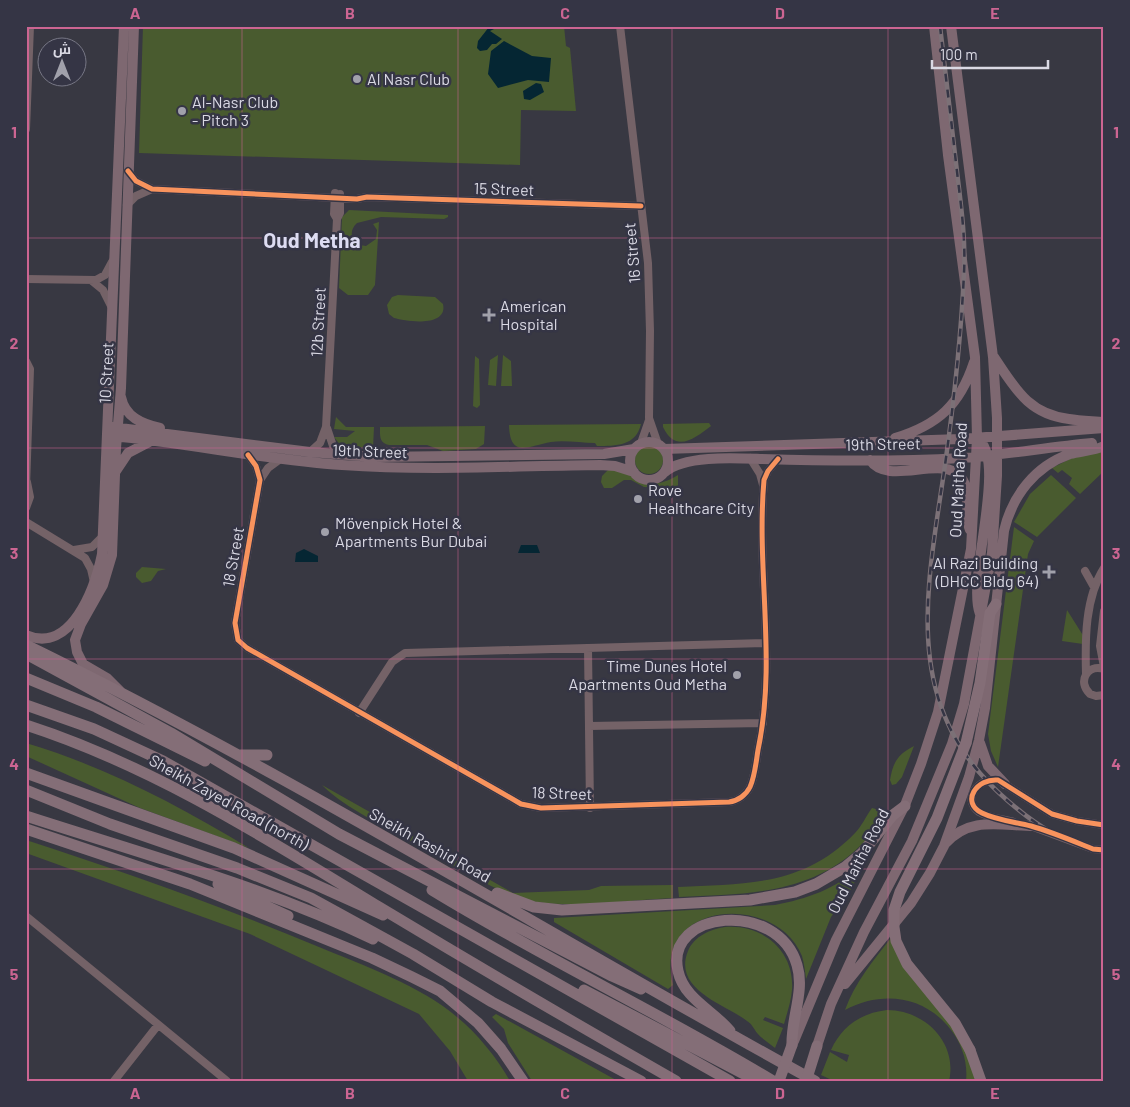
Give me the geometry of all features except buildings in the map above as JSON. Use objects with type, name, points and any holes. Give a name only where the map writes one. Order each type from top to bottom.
[{"type":"highway","points":[[981,1081],[970,1050],[955,1023],[907,964],[896,941],[894,910],[900,892],[937,818],[966,742],[980,683],[990,613],[996,604]]},
{"type":"highway","name":"Sheikh Rashid Road","points":[[26,645],[120,691],[236,755],[735,1038],[815,1081]]},
{"type":"highway","points":[[26,654],[146,719],[312,819],[624,982],[662,995]]},
{"type":"highway","points":[[26,678],[126,721],[204,760],[235,771]]},
{"type":"highway","points":[[26,705],[94,729],[140,750],[405,896],[730,1081]]},
{"type":"highway","name":"Sheikh Zayed Road (north)","points":[[26,726],[84,746],[175,788],[274,844],[408,924]]},
{"type":"highway","points":[[236,755],[268,755]]},
{"type":"highway","points":[[26,764],[92,798]]},
{"type":"highway","points":[[26,773],[234,848],[362,907],[408,924],[676,1081]]},
{"type":"highway","points":[[26,789],[125,830],[237,868],[311,898],[391,942],[473,991]]},
{"type":"highway","points":[[426,862],[511,900],[543,909],[572,910],[761,899],[805,888],[836,873],[862,853],[893,816],[905,806]]},
{"type":"highway","points":[[26,816],[237,884],[337,923],[473,991],[641,1081]]},
{"type":"highway","points":[[26,829],[174,878],[372,958],[440,991],[466,1012],[501,1049],[523,1081]]},
{"type":"highway","points":[[166,862],[351,945],[372,958]]},
{"type":"highway","points":[[403,867],[443,896],[580,973],[690,1031],[773,1081]]},
{"type":"highway","points":[[735,1038],[718,1018],[689,993],[680,977],[677,966],[681,946],[692,933],[711,922],[734,919],[750,921],[771,930],[783,941],[796,960],[800,987],[792,1025],[792,1045]]},
{"type":"highway","points":[[547,976],[595,995],[757,1081]]},
{"type":"highway","name":"Oud Maitha Road","points":[[779,1081],[792,1045]]},
{"type":"highway","points":[[806,1081],[817,1046]]},
{"type":"main road","name":"10 Street","points":[[120,691],[107,678],[83,664],[76,646],[79,628],[103,585],[112,555],[115,474],[112,431],[112,309],[124,26]]},
{"type":"main road","name":"10 Street","points":[[26,635],[34,639],[50,639],[65,632],[70,627],[94,582],[100,564],[112,431],[121,393],[134,26]]},
{"type":"main road","name":"Oud Maitha Road","points":[[792,1045],[839,934],[905,806],[938,712],[972,533],[977,438],[976,357],[948,155],[934,26]]},
{"type":"main road","points":[[817,1046],[831,1004],[864,932],[912,841],[941,773],[964,704],[994,540],[992,455],[997,437],[993,357],[951,26]]},
{"type":"main road","points":[[884,441],[915,430],[945,413],[963,391],[976,357]]},
{"type":"main road","points":[[993,357],[1016,391],[1031,405],[1054,416],[1104,422]]},
{"type":"main road","points":[[121,393],[124,407],[140,422],[185,433],[196,439]]},
{"type":"main road","name":"19th Street","points":[[661,446],[781,447],[997,437],[1104,428]]},
{"type":"main road","name":"19th Street","points":[[112,431],[374,457],[611,454],[637,446]]},
{"type":"main road","name":"19th Street","points":[[112,431],[152,441],[280,460],[343,465],[413,468],[609,465],[634,472]]},
{"type":"main road","points":[[977,438],[984,443],[992,455]]},
{"type":"main road","points":[[115,474],[128,453],[152,441]]},
{"type":"main road","points":[[651,442],[661,446],[668,460],[665,472],[657,478],[647,480],[634,472],[630,461],[637,446],[651,442]]},
{"type":"main road","points":[[944,846],[979,740],[1004,531],[1016,497],[1032,478],[1058,460],[1104,444]]},
{"type":"main road","name":"19th Street","points":[[665,472],[685,462],[750,458],[870,460],[976,456],[1104,444]]},
{"type":"main road","points":[[870,460],[874,465],[884,470],[944,469],[957,474],[965,486],[967,520],[972,533]]},
{"type":"main road","points":[[979,740],[988,766],[1005,784]]},
{"type":"main road","points":[[831,1004],[872,949],[911,903],[944,846],[953,835],[967,826],[984,824],[1033,826]]},
{"type":"street","points":[[26,129],[30,26]]},
{"type":"street","name":"16 Street","points":[[620,26],[641,206],[649,298],[649,418],[637,446]]},
{"type":"street","points":[[128,171],[136,181],[152,189]]},
{"type":"street","points":[[127,205],[136,196],[152,189]]},
{"type":"street","name":"15 Street","points":[[152,189],[306,195],[314,193],[338,196],[360,194],[367,197],[641,206]]},
{"type":"street","name":"12b Street","points":[[310,452],[320,443],[326,427],[337,219],[334,214],[338,196]]},
{"type":"street","points":[[26,279],[92,281],[105,275],[114,258]]},
{"type":"street","points":[[92,281],[107,295],[112,309]]},
{"type":"street","points":[[26,361],[30,369],[27,485],[30,497],[26,508]]},
{"type":"street","name":"16 Street","points":[[649,418],[661,446]]},
{"type":"street","name":"12b Street","points":[[326,427],[332,446],[342,454]]},
{"type":"street","points":[[248,455],[256,466],[260,480]]},
{"type":"street","name":"18 Street","points":[[750,458],[760,474],[764,486]]},
{"type":"street","name":"18 Street","points":[[260,480],[239,598],[236,634],[247,648],[521,804],[541,808],[590,808],[729,802],[737,800],[750,787],[763,723],[766,686],[764,486],[766,475],[778,459]]},
{"type":"street","points":[[260,480],[268,468],[280,460]]},
{"type":"street","points":[[26,522],[74,550],[89,564],[94,582]]},
{"type":"street","points":[[74,550],[92,547],[104,535]]},
{"type":"street","points":[[1102,696],[1093,695],[1085,689],[1084,680],[1086,674],[1086,638],[1094,587],[1104,568]]},
{"type":"street","points":[[1085,571],[1094,587]]},
{"type":"street","points":[[1086,674],[1093,669],[1104,668],[1100,646],[1104,611]]},
{"type":"street","points":[[359,713],[392,662],[405,653],[766,643]]},
{"type":"street","points":[[588,648],[590,808]]},
{"type":"street","points":[[589,726],[763,723]]},
{"type":"street","points":[[1104,824],[1077,821],[1052,814],[1030,802],[1005,784],[989,779],[981,782],[975,789],[972,797],[974,806],[979,812],[1033,826],[1104,850]]},
{"type":"street","points":[[26,916],[227,1081]]},
{"type":"street","points":[[114,1081],[158,1025]]},
{"type":"green space","name":"Al Nasr Club","points":[[143,26],[564,26],[566,46],[570,48],[576,111],[521,110],[520,165],[139,153]]},
{"type":"green space","points":[[349,210],[448,215],[448,217],[444,219],[381,217],[357,223],[352,230],[354,241],[366,246],[376,239],[377,230],[373,224],[379,222],[375,285],[368,295],[348,295],[339,288],[342,217]]},
{"type":"green space","points":[[398,295],[435,297],[443,304],[443,311],[433,320],[426,321],[408,321],[394,318],[389,314],[387,305],[392,297]]},
{"type":"green space","points":[[498,355],[496,386],[488,385],[490,360]]},
{"type":"green space","points":[[503,355],[511,361],[512,386],[501,386]]},
{"type":"green space","points":[[475,356],[479,359],[480,405],[477,408],[473,406]]},
{"type":"green space","points":[[336,417],[346,427],[374,427],[373,448],[341,446],[334,437],[347,437],[355,431],[334,429]]},
{"type":"green space","points":[[709,423],[711,426],[699,435],[680,442],[668,435],[663,427],[663,424]]},
{"type":"green space","points":[[641,424],[635,437],[618,445],[597,446],[595,443],[556,441],[522,448],[513,443],[509,425]]},
{"type":"green space","points":[[485,426],[484,444],[476,449],[443,451],[427,445],[389,445],[383,443],[380,436],[380,427]]},
{"type":"green space","points":[[649,446],[659,450],[663,460],[659,470],[649,474],[639,470],[635,460],[639,450]]},
{"type":"green space","points":[[1104,450],[1104,471],[1080,494],[1069,484],[1072,478],[1062,470],[1058,473],[1052,468],[1074,457]]},
{"type":"green space","points":[[609,469],[650,483],[667,481],[678,475],[678,489],[644,487],[631,480],[624,480],[612,488],[604,488],[601,482],[602,476]]},
{"type":"green space","points":[[1051,475],[1076,498],[1037,537],[1014,522],[1030,494]]},
{"type":"green space","points":[[1014,527],[1034,541],[1028,554],[998,767],[991,751],[988,734]]},
{"type":"green space","points":[[142,567],[166,569],[158,571],[151,581],[142,583],[136,577],[136,573]]},
{"type":"green space","points":[[1067,610],[1084,637],[1083,644],[1062,641]]},
{"type":"green space","points":[[26,743],[85,763],[141,788],[249,848],[140,808],[26,756]]},
{"type":"green space","points":[[914,746],[902,777],[896,784],[892,785],[890,780],[897,759]]},
{"type":"green space","points":[[322,785],[513,893],[589,890],[601,886],[673,885],[673,898],[570,904],[552,904],[522,899],[491,886],[367,817],[343,802]]},
{"type":"green space","points":[[872,808],[886,812],[875,830],[861,845],[821,874],[799,883],[776,889],[728,895],[679,897],[678,887],[750,883],[795,873],[836,850],[855,833]]},
{"type":"green space","points":[[26,840],[137,877],[210,904],[391,977],[443,1006],[464,1023],[486,1046],[510,1081],[468,1081],[450,1051],[419,1014],[250,934],[26,853]]},
{"type":"green space","points":[[860,866],[863,867],[850,891],[831,917],[806,979],[802,956],[788,935],[768,921],[744,914],[719,915],[697,922],[680,936],[671,957],[673,985],[668,989],[554,922],[554,918],[775,905],[798,900],[831,887]]},
{"type":"green space","points":[[739,927],[764,935],[782,952],[788,963],[792,976],[792,990],[784,1024],[765,1017],[763,1020],[783,1028],[775,1048],[759,1035],[749,1022],[704,995],[694,986],[688,976],[685,965],[688,951],[694,941],[714,929]]},
{"type":"green space","points":[[891,938],[955,1029],[978,1081],[966,1081],[963,1054],[951,1030],[941,1019],[916,1003],[888,999],[874,1000],[845,1010],[859,981]]},
{"type":"green space","points":[[887,1010],[901,1011],[914,1016],[925,1022],[935,1031],[943,1041],[948,1053],[949,1081],[834,1081],[821,1075],[830,1052],[847,1062],[849,1055],[831,1050],[841,1034],[853,1022],[869,1014]]},
{"type":"green space","points":[[496,1014],[616,1080],[532,1081],[508,1043],[504,1029],[492,1017]]},
{"type":"water","points":[[489,27],[494,29],[490,31],[502,39],[496,44],[492,44],[487,50],[480,51],[477,48],[478,41]]},
{"type":"water","points":[[504,41],[532,56],[551,58],[549,82],[528,80],[498,88],[488,74],[491,51]]},
{"type":"water","points":[[536,83],[541,84],[544,92],[530,100],[524,99],[523,91]]},
{"type":"water","points":[[521,545],[537,545],[540,553],[518,553]]},
{"type":"water","points":[[304,549],[318,556],[318,562],[295,562],[296,553]]},
{"type":"railway","points":[[940,26],[961,204],[964,259],[957,369],[928,601],[928,645],[935,686],[949,726],[973,765],[1008,801],[1030,819],[1052,833],[1076,844],[1104,852]]},
{"type":"cycle path","points":[[128,171],[136,181],[152,189],[357,199],[367,197],[641,206]]},
{"type":"cycle path","points":[[248,455],[256,466],[260,480],[235,623],[238,640],[247,648],[521,804],[541,808],[729,802],[739,799],[748,790],[752,783],[755,769],[766,683],[762,548],[764,480],[768,471],[778,459]]},
{"type":"cycle path","points":[[1104,825],[1077,821],[1052,814],[998,780],[990,780],[984,783],[978,787],[972,797],[972,803],[982,813],[1031,826],[1093,849],[1104,850]]},
{"type":"place","name":"Al Nasr Club","points":[[357,79]]},
{"type":"place","name":"Al-Nasr Club - Pitch 3","points":[[182,111]]},
{"type":"place","name":"American Hospital","points":[[489,315]]},
{"type":"place","name":"Rove Healthcare City","points":[[638,499]]},
{"type":"place","name":"Mövenpick Hotel & Apartments Bur Dubai","points":[[325,532]]},
{"type":"place","name":"Al Razi Building (DHCC Bldg 64)","points":[[1049,572]]},
{"type":"place","name":"Time Dunes Hotel Apartments Oud Metha","points":[[737,675]]},
{"type":"district","name":"Oud Metha","points":[[312,241]]}]
